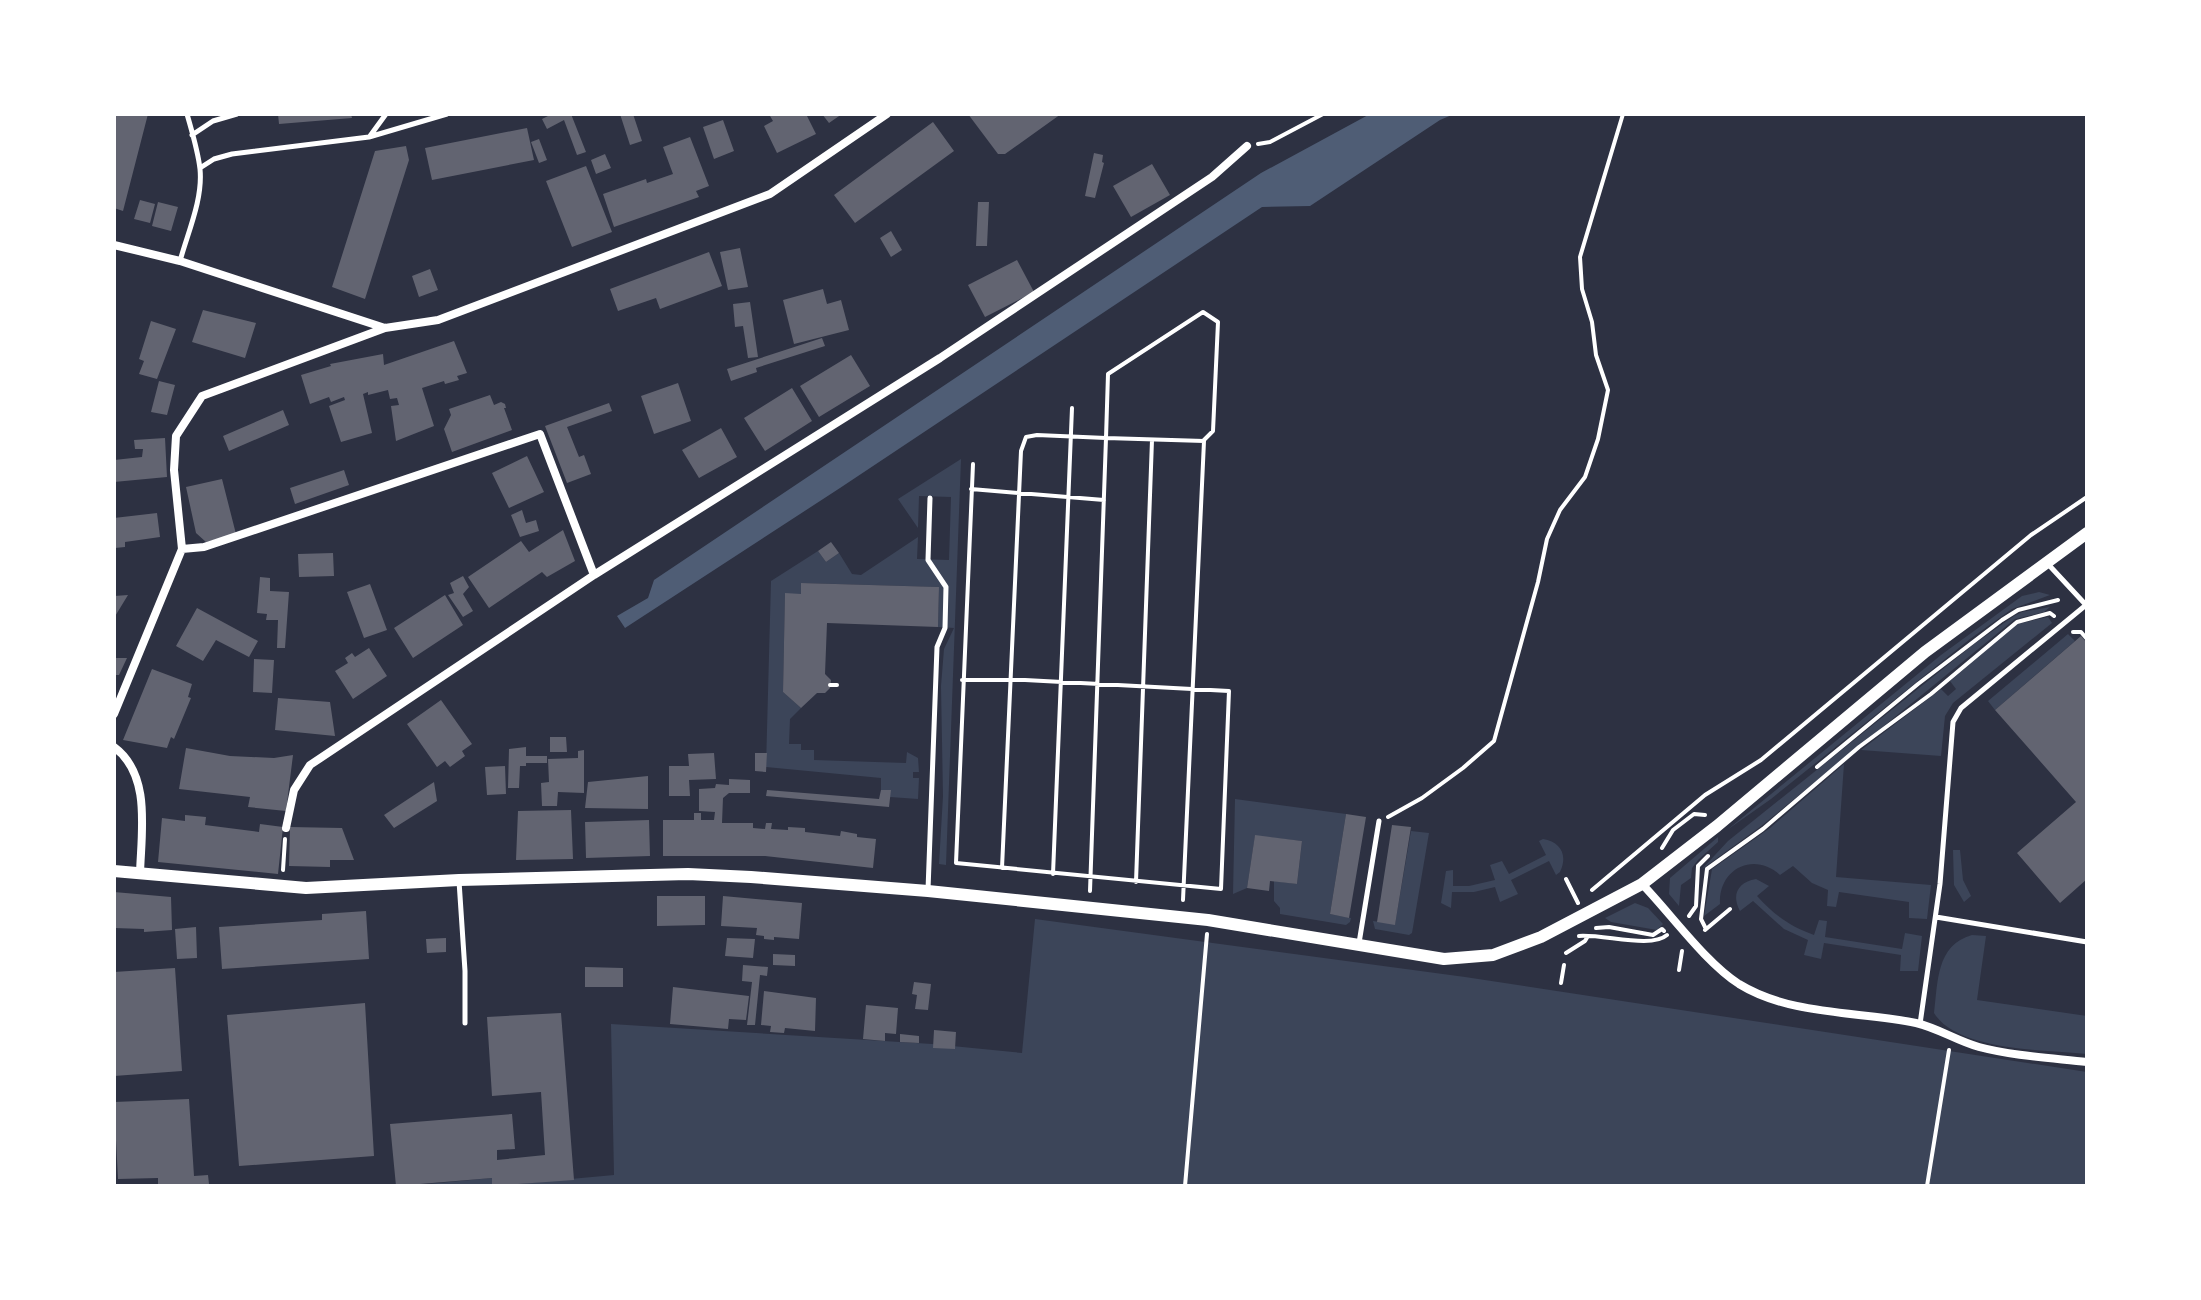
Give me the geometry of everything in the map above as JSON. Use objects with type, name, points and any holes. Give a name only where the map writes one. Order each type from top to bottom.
[{"type":"street","points":[[114,714],[182,549],[174,470],[176,436],[202,396],[385,328],[438,320],[770,194],[887,114]]},
{"type":"street","points":[[286,828],[294,790],[310,765],[594,575],[940,358],[1212,177],[1247,146]]},
{"type":"street","points":[[114,245],[180,261],[385,328]]},
{"type":"street","points":[[182,549],[204,547],[540,434],[594,575]]},
{"type":"street","points":[[114,871],[306,888],[688,874],[928,891],[1208,920],[1444,959],[1493,955],[1541,937],[1642,884],[1925,652],[2087,533]]},
{"type":"street","points":[[114,747],[133,767],[138,787],[143,826],[140,874]]},
{"type":"street","points":[[1642,884],[1713,961],[1751,991],[1799,1006],[1920,1024],[1982,1048],[2087,1062]]},
{"type":"lane","points":[[180,261],[196,203],[200,168],[187,114]]},
{"type":"lane","points":[[192,135],[213,121],[237,114]]},
{"type":"lane","points":[[369,137],[386,114]]},
{"type":"lane","points":[[200,168],[214,159],[232,154],[369,137],[447,114]]},
{"type":"lane","points":[[928,891],[937,647],[945,628],[946,592],[928,560],[930,498]]},
{"type":"lane","points":[[1920,1024],[1936,917],[1953,722],[1961,708],[2086,605],[2046,561]]},
{"type":"lane","points":[[1358,945],[1379,821]]},
{"type":"lane","points":[[459,880],[465,1023]]},
{"type":"lane","points":[[1936,917],[2087,942]]},
{"type":"path","points":[[1247,146],[1270,142],[1323,114]]},
{"type":"path","points":[[1379,821],[1422,798],[1494,741],[1547,539],[1560,510],[1585,477],[1598,439],[1608,390],[1596,355],[1592,322],[1582,289],[1580,257],[1623,114]]},
{"type":"path","points":[[1090,889],[1108,374],[1203,312],[1218,322],[1213,431],[1204,441],[1183,899]]},
{"type":"path","points":[[1053,874],[1072,408]]},
{"type":"path","points":[[1002,868],[1021,451],[1026,437],[1204,441]]},
{"type":"path","points":[[1136,882],[1152,439]]},
{"type":"path","points":[[962,680],[1229,691],[1221,889],[956,863],[962,680],[973,464]]},
{"type":"path","points":[[971,489],[1104,500]]},
{"type":"path","points":[[1589,893],[1705,795],[1761,760],[2031,535],[2087,497]]},
{"type":"path","points":[[1730,909],[1704,931],[1701,919],[1707,869],[1763,829],[1859,747],[1931,694],[2017,622],[2050,613],[2058,600],[2018,610],[2002,620],[1810,772]]},
{"type":"path","points":[[2050,613],[2057,618]]},
{"type":"path","points":[[2072,631],[2076,634],[2081,632],[2087,639]]},
{"type":"path","points":[[830,685],[837,685]]},
{"type":"path","points":[[282,877],[286,828]]},
{"type":"path","points":[[1566,879],[1580,905]]},
{"type":"path","points":[[1566,953],[1585,941],[1591,928],[1609,927],[1653,935],[1662,929],[1684,949],[1679,970]]},
{"type":"path","points":[[1185,1186],[1207,934]]},
{"type":"path","points":[[1561,983],[1564,965]]},
{"type":"path","points":[[1927,1186],[1949,1051],[1955,1040]]},
{"type":"shaded area","points":[[1370,114],[1454,114],[1440,120],[1310,206],[1262,207],[625,628],[617,616],[648,598],[654,580],[1261,173]]},
{"type":"shaded area","points":[[961,459],[946,865],[939,864],[943,796],[941,686],[944,649],[954,628],[938,627],[939,587],[802,583],[801,594],[785,594],[783,692],[801,708],[790,719],[789,744],[801,744],[801,750],[814,750],[814,760],[906,763],[907,752],[918,758],[919,772],[913,772],[913,778],[919,778],[918,799],[890,797],[890,790],[881,790],[881,778],[766,767],[771,581],[818,551],[826,562],[839,553],[852,574],[861,575],[918,537],[917,559],[949,560],[951,497],[919,496],[918,528],[898,499]]},
{"type":"shaded area","points":[[2039,592],[2050,595],[2012,609],[1970,639],[1771,799],[1727,830],[1941,655],[2022,596]]},
{"type":"shaded area","points":[[2050,607],[2044,612],[2015,619],[1760,827],[1702,869],[1728,841],[1974,644],[2022,612]]},
{"type":"shaded area","points":[[2048,617],[2052,623],[1953,703],[1945,716],[1941,756],[1861,750],[1941,689],[1948,696],[1956,689],[1950,681],[2017,624]]},
{"type":"shaded area","points":[[2068,634],[2075,641],[1995,710],[1988,701]]},
{"type":"shaded area","points":[[1844,764],[1836,877],[1931,885],[1927,919],[1909,918],[1909,902],[1839,892],[1836,907],[1827,906],[1828,890],[1812,883],[1793,866],[1780,875],[1759,864],[1749,864],[1731,873],[1721,892],[1720,904],[1704,916],[1712,869],[1770,828]]},
{"type":"shaded area","points":[[1235,799],[1346,814],[1330,914],[1351,918],[1350,922],[1346,925],[1280,914],[1280,908],[1274,901],[1274,881],[1297,884],[1302,841],[1255,836],[1247,888],[1233,894]]},
{"type":"shaded area","points":[[1411,831],[1429,833],[1412,933],[1375,929],[1373,921],[1395,924]]},
{"type":"shaded area","points":[[1718,837],[1718,842],[1692,868],[1691,878],[1681,885],[1679,906],[1669,894],[1670,878]]},
{"type":"shaded area","points":[[1543,839],[1558,846],[1563,855],[1560,872],[1556,875],[1549,861],[1511,880],[1518,894],[1500,902],[1495,887],[1474,892],[1452,892],[1451,908],[1441,903],[1446,871],[1453,870],[1453,886],[1495,880],[1490,865],[1502,861],[1509,874],[1546,855],[1539,841]]},
{"type":"shaded area","points":[[1953,850],[1960,850],[1963,880],[1971,896],[1964,902],[1954,885]]},
{"type":"shaded area","points":[[1756,879],[1769,886],[1757,896],[1763,903],[1790,924],[1814,935],[1819,920],[1827,921],[1825,937],[1902,949],[1905,933],[1922,936],[1918,971],[1900,971],[1901,955],[1824,943],[1821,959],[1804,955],[1808,940],[1784,929],[1753,901],[1740,911],[1736,900],[1738,890]]},
{"type":"shaded area","points":[[1635,903],[1648,908],[1663,924],[1657,930],[1611,922],[1605,918]]},
{"type":"shaded area","points":[[1035,919],[1465,977],[2087,1072],[2087,1186],[493,1186],[614,1175],[611,1024],[932,1044],[1022,1053]]},
{"type":"shaded area","points":[[1972,935],[1986,936],[1977,1000],[2087,1016],[2087,1054],[1982,1042],[1945,1026],[1934,1013],[1941,966],[1951,947]]},
{"type":"shaded area","points":[[492,1178],[493,1186],[406,1186]]},
{"type":"building","points":[[114,114],[148,114],[123,211],[114,208]]},
{"type":"building","points":[[278,114],[351,114],[352,118],[279,124]]},
{"type":"building","points":[[552,114],[571,114],[586,152],[577,155],[564,120],[547,129],[542,119]]},
{"type":"building","points":[[620,114],[633,114],[642,141],[630,145]]},
{"type":"building","points":[[806,114],[816,134],[777,153],[764,126],[773,121],[770,116]]},
{"type":"building","points":[[822,114],[842,114],[829,123]]},
{"type":"building","points":[[968,114],[1061,114],[1005,154],[998,154]]},
{"type":"building","points":[[723,120],[734,151],[714,159],[703,127]]},
{"type":"building","points":[[933,122],[954,151],[855,223],[834,195]]},
{"type":"building","points":[[527,128],[534,160],[432,180],[425,148]]},
{"type":"building","points":[[690,137],[709,186],[696,191],[699,197],[614,227],[603,194],[646,179],[647,183],[673,174],[663,147]]},
{"type":"building","points":[[539,139],[547,160],[539,163],[531,142]]},
{"type":"building","points":[[406,146],[409,160],[365,299],[332,287],[375,151]]},
{"type":"building","points":[[1094,153],[1103,155],[1104,163],[1095,198],[1085,196]]},
{"type":"building","points":[[605,154],[611,168],[596,174],[591,160]]},
{"type":"building","points":[[1152,164],[1170,195],[1131,217],[1113,186]]},
{"type":"building","points":[[586,166],[612,232],[572,247],[546,181]]},
{"type":"building","points":[[140,200],[155,204],[150,223],[134,219]]},
{"type":"building","points":[[158,202],[178,207],[171,231],[152,226]]},
{"type":"building","points":[[978,202],[989,202],[987,246],[976,246]]},
{"type":"building","points":[[891,231],[902,250],[891,257],[880,238]]},
{"type":"building","points":[[740,248],[748,287],[728,290],[720,252]]},
{"type":"building","points":[[709,252],[722,286],[660,309],[656,298],[618,311],[610,289]]},
{"type":"building","points":[[1017,260],[1034,292],[985,317],[968,285]]},
{"type":"building","points":[[430,269],[438,290],[419,297],[412,276]]},
{"type":"building","points":[[823,289],[827,304],[841,300],[849,330],[794,344],[783,300]]},
{"type":"building","points":[[750,302],[758,357],[748,358],[743,326],[735,327],[733,304]]},
{"type":"building","points":[[203,310],[256,323],[245,358],[192,342]]},
{"type":"building","points":[[151,321],[176,329],[157,379],[139,374],[144,361],[139,359]]},
{"type":"building","points":[[822,338],[825,346],[756,368],[757,372],[731,381],[727,369]]},
{"type":"building","points":[[454,341],[467,373],[457,376],[459,380],[422,388],[434,426],[396,441],[391,406],[399,405],[397,398],[390,399],[388,390],[368,395],[368,392],[363,394],[372,433],[341,442],[329,406],[345,400],[344,397],[331,402],[329,397],[310,404],[301,375],[330,364],[383,354],[384,365]]},
{"type":"building","points":[[851,355],[870,386],[819,417],[800,386]]},
{"type":"building","points":[[159,381],[175,385],[167,415],[151,412]]},
{"type":"building","points":[[678,383],[691,421],[654,434],[641,396]]},
{"type":"building","points":[[792,388],[812,421],[765,451],[744,418]]},
{"type":"building","points":[[490,395],[494,405],[505,404],[512,430],[452,452],[444,429],[451,415],[449,409]]},
{"type":"building","points":[[609,403],[612,411],[567,427],[579,457],[584,455],[591,474],[567,483],[545,426]]},
{"type":"building","points":[[283,410],[289,425],[229,451],[223,436]]},
{"type":"building","points":[[721,428],[737,457],[699,478],[682,450]]},
{"type":"building","points":[[165,438],[167,477],[114,482],[114,460],[142,457],[143,449],[135,449],[134,440]]},
{"type":"building","points":[[527,456],[544,492],[509,508],[492,473]]},
{"type":"building","points":[[344,470],[349,485],[295,504],[290,488]]},
{"type":"building","points":[[222,479],[236,534],[206,542],[196,533],[186,487]]},
{"type":"building","points":[[522,510],[526,523],[536,520],[539,531],[520,537],[511,515]]},
{"type":"building","points":[[157,513],[160,537],[125,542],[125,547],[115,548],[114,518]]},
{"type":"building","points":[[563,530],[575,561],[547,577],[542,572],[489,608],[468,577],[521,541],[529,552]]},
{"type":"building","points":[[831,542],[839,553],[826,562],[818,551]]},
{"type":"building","points":[[333,553],[334,576],[299,577],[298,554]]},
{"type":"building","points":[[463,576],[469,587],[463,594],[473,611],[463,617],[448,595],[454,593],[450,583]]},
{"type":"building","points":[[260,577],[270,578],[270,591],[289,592],[285,648],[277,648],[278,620],[266,620],[267,614],[257,613]]},
{"type":"building","points":[[801,583],[939,587],[938,627],[827,623],[825,674],[831,680],[830,688],[825,693],[817,693],[801,708],[783,692],[785,593],[801,594]]},
{"type":"building","points":[[370,584],[387,630],[364,638],[347,592]]},
{"type":"building","points":[[128,595],[114,618],[114,596]]},
{"type":"building","points":[[445,595],[463,625],[413,658],[394,628]]},
{"type":"building","points":[[197,608],[258,641],[249,657],[216,640],[203,661],[176,646]]},
{"type":"building","points":[[2081,636],[2087,643],[2087,879],[2060,903],[2017,853],[2076,802],[1995,710]]},
{"type":"building","points":[[369,648],[387,676],[353,699],[335,671],[348,663],[345,658],[352,653],[355,657]]},
{"type":"building","points":[[114,658],[127,658],[119,675],[114,675]]},
{"type":"building","points":[[254,659],[274,660],[272,693],[253,692]]},
{"type":"building","points":[[152,669],[192,684],[188,697],[191,698],[174,739],[171,737],[167,748],[123,740]]},
{"type":"building","points":[[278,698],[330,702],[335,736],[275,730]]},
{"type":"building","points":[[441,700],[472,744],[462,751],[465,756],[450,767],[445,761],[437,767],[407,724]]},
{"type":"building","points":[[550,737],[566,737],[567,752],[550,752]]},
{"type":"building","points":[[526,747],[526,756],[547,756],[547,763],[520,766],[519,788],[508,788],[509,749]]},
{"type":"building","points":[[186,748],[230,756],[274,758],[293,755],[286,811],[248,807],[250,797],[179,789]]},
{"type":"building","points":[[584,750],[584,793],[558,792],[557,806],[542,806],[541,783],[549,782],[548,759],[578,758],[578,751]]},
{"type":"building","points":[[714,753],[716,779],[689,780],[690,796],[669,796],[669,766],[689,766],[688,754]]},
{"type":"building","points":[[755,753],[767,753],[766,772],[755,771]]},
{"type":"building","points":[[505,766],[506,794],[487,795],[485,767]]},
{"type":"building","points":[[648,776],[648,809],[585,808],[588,782]]},
{"type":"building","points":[[729,779],[750,780],[750,793],[729,793],[723,798],[722,823],[753,823],[753,828],[765,829],[766,823],[772,823],[771,829],[805,828],[805,832],[840,836],[841,831],[876,839],[873,868],[765,856],[663,856],[663,820],[694,820],[694,813],[701,813],[701,820],[714,820],[715,812],[699,811],[699,789],[715,788],[716,784],[729,785]]},
{"type":"building","points":[[434,782],[437,801],[394,828],[384,815]]},
{"type":"building","points":[[767,790],[879,799],[881,790],[891,790],[889,807],[766,796]]},
{"type":"building","points":[[571,810],[573,859],[516,860],[518,811]]},
{"type":"building","points":[[1346,814],[1366,817],[1349,918],[1330,914]]},
{"type":"building","points":[[185,815],[206,817],[205,825],[259,832],[260,824],[283,827],[278,874],[158,862],[162,818],[185,821]]},
{"type":"building","points":[[649,820],[650,856],[586,858],[585,822]]},
{"type":"building","points":[[1392,825],[1411,827],[1395,925],[1377,922]]},
{"type":"building","points":[[290,827],[342,828],[354,860],[330,860],[330,867],[289,866]]},
{"type":"building","points":[[1255,835],[1302,841],[1297,884],[1270,881],[1269,891],[1247,888]]},
{"type":"building","points":[[114,892],[171,897],[172,930],[144,932],[144,929],[114,928]]},
{"type":"building","points":[[657,896],[705,896],[705,925],[657,926]]},
{"type":"building","points":[[723,896],[802,903],[799,939],[764,939],[764,936],[756,935],[757,928],[721,926]]},
{"type":"building","points":[[366,911],[369,959],[222,969],[219,927],[322,920],[322,914]]},
{"type":"building","points":[[196,927],[197,958],[177,959],[175,929]]},
{"type":"building","points":[[446,938],[446,952],[427,953],[426,939]]},
{"type":"building","points":[[727,938],[755,939],[753,958],[725,956]]},
{"type":"building","points":[[773,954],[795,955],[795,966],[773,965]]},
{"type":"building","points":[[743,965],[768,967],[767,976],[760,975],[755,1025],[747,1025],[752,982],[742,981]]},
{"type":"building","points":[[585,967],[623,968],[623,987],[585,987]]},
{"type":"building","points":[[175,968],[182,1071],[114,1076],[114,972]]},
{"type":"building","points":[[914,982],[931,984],[928,1010],[915,1009],[917,995],[912,994]]},
{"type":"building","points":[[673,987],[749,996],[746,1020],[729,1019],[728,1029],[670,1024]]},
{"type":"building","points":[[764,991],[816,998],[815,1031],[785,1028],[784,1033],[770,1032],[771,1026],[761,1025]]},
{"type":"building","points":[[365,1003],[374,1156],[239,1166],[227,1015]]},
{"type":"building","points":[[866,1005],[898,1008],[896,1034],[885,1033],[885,1041],[863,1039]]},
{"type":"building","points":[[561,1013],[574,1180],[492,1186],[492,1178],[396,1186],[390,1124],[512,1114],[515,1149],[497,1150],[497,1160],[545,1155],[541,1092],[492,1096],[487,1017]]},
{"type":"building","points":[[934,1030],[956,1032],[955,1049],[933,1048]]},
{"type":"building","points":[[900,1034],[919,1036],[919,1043],[900,1042]]},
{"type":"building","points":[[189,1099],[194,1176],[208,1175],[209,1184],[158,1186],[158,1178],[118,1179],[114,1102]]}]
